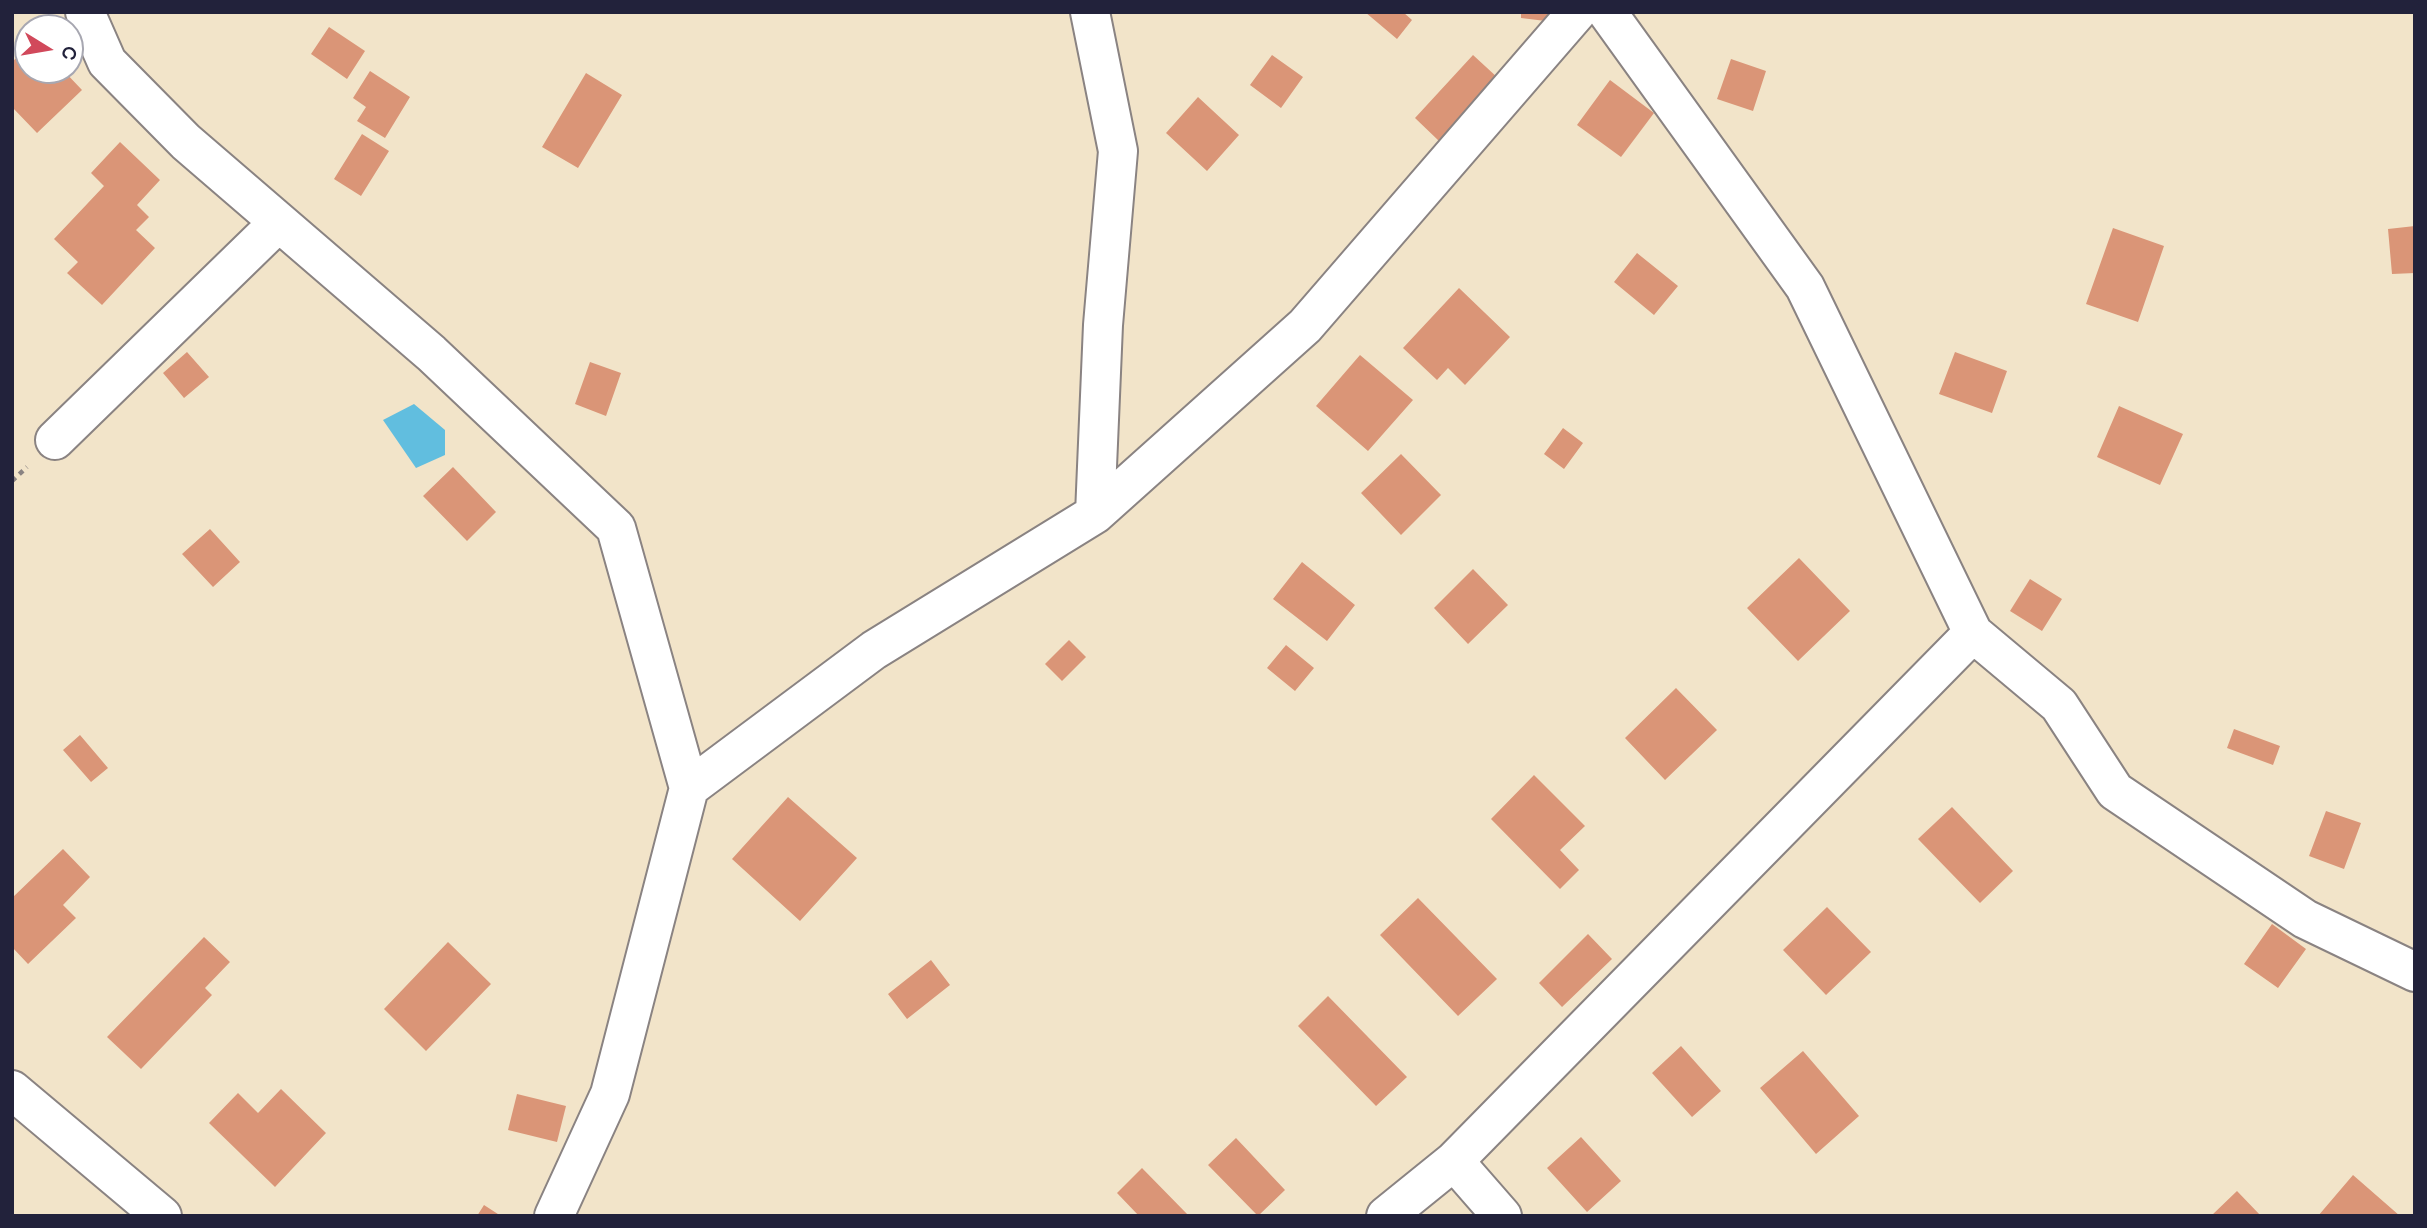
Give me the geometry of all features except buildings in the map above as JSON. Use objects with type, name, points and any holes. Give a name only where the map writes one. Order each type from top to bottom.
[{"type":"street","points":[[85,12],[107,62],[186,142],[431,353],[616,528],[689,788],[610,1094],[554,1216]]},
{"type":"street","points":[[1090,12],[1118,150],[1103,325],[1095,514]]},
{"type":"street","points":[[689,788],[874,650],[1095,514],[1305,327],[1577,12]]},
{"type":"street","points":[[1607,12],[1805,287],[1973,633],[2059,705],[2115,790],[2305,919],[2415,972]]},
{"type":"street","points":[[55,440],[279,222]]},
{"type":"street","points":[[1386,1216],[1454,1161],[1973,633]]},
{"type":"street","points":[[12,1090],[162,1216]]},
{"type":"street","points":[[1454,1161],[1502,1216]]},
{"type":"water","points":[[414,404],[445,430],[445,455],[416,468],[383,420]]}]
